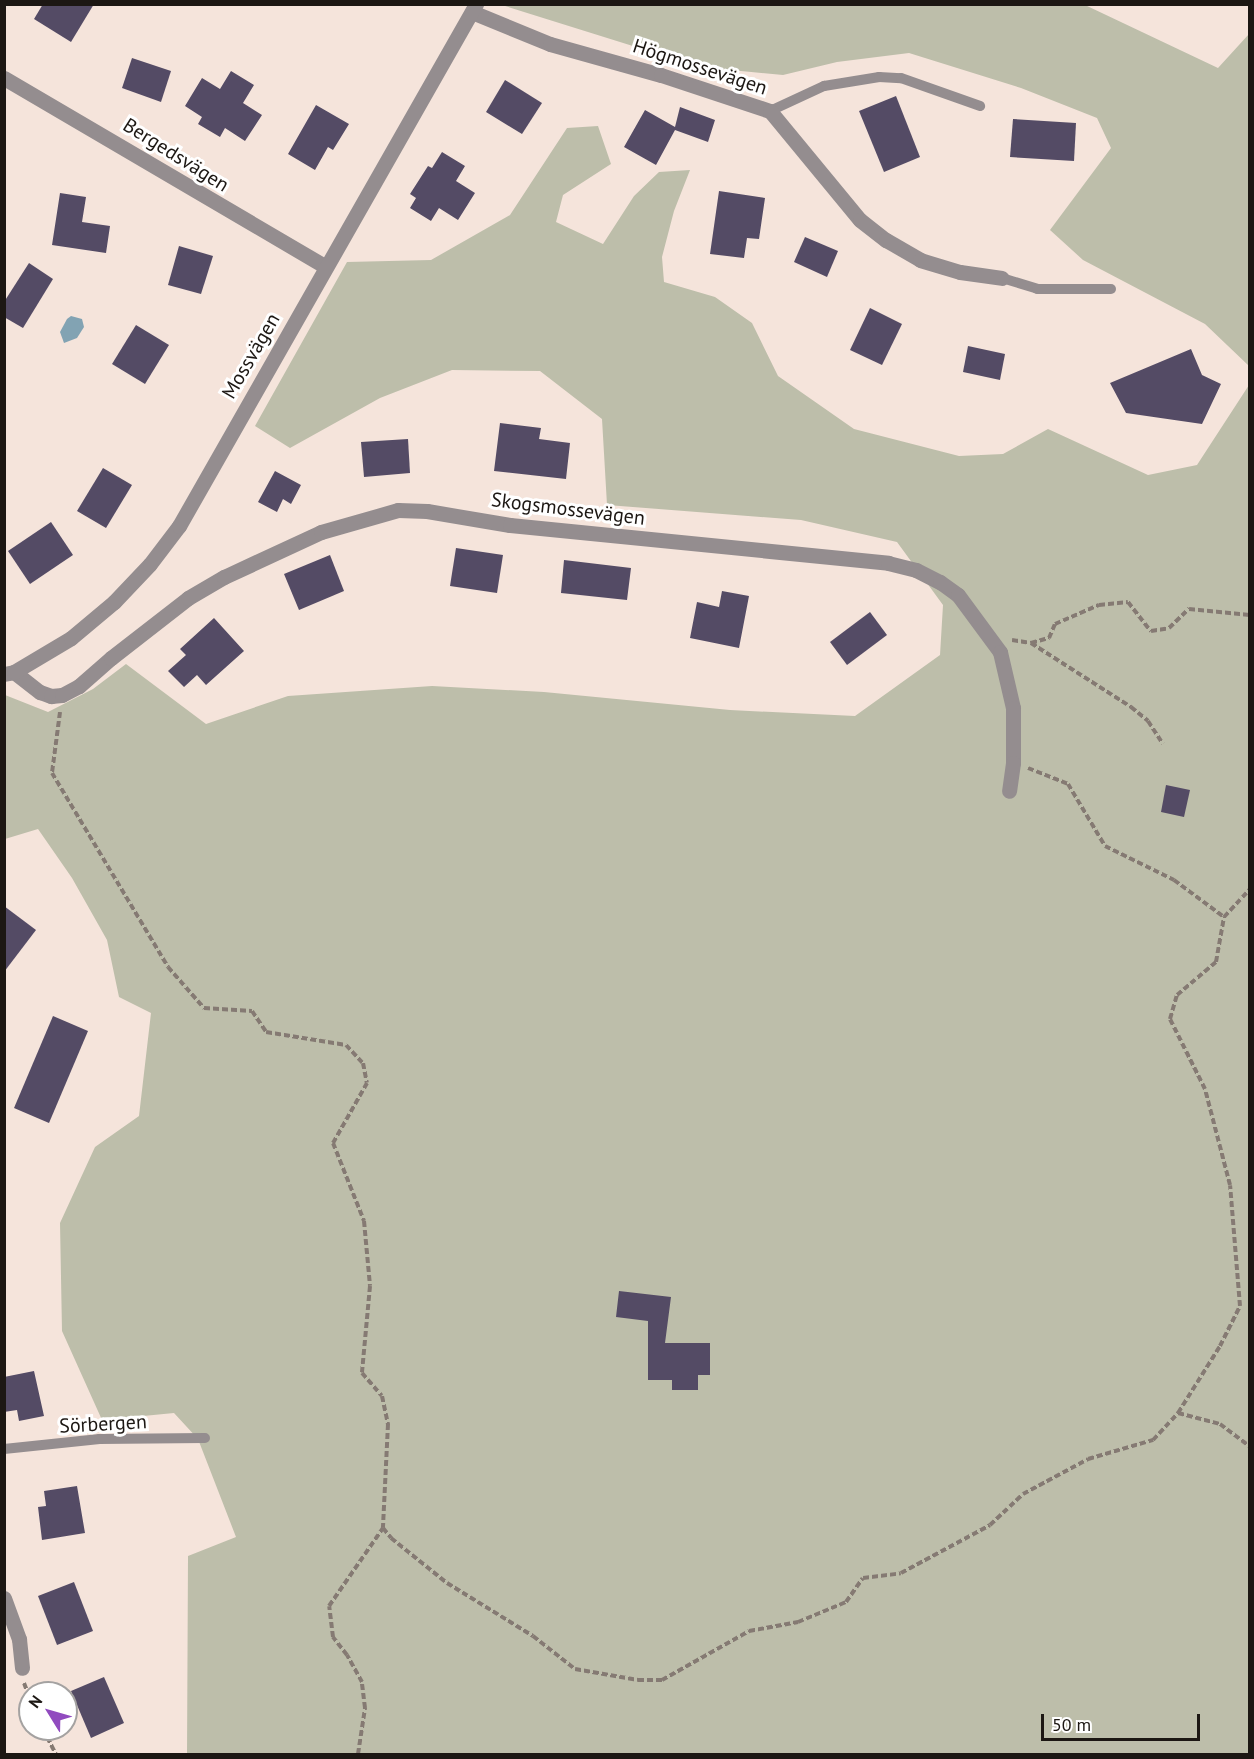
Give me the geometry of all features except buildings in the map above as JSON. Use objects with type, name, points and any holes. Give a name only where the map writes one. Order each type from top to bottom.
[{"type":"street","name":"Högmossevägen","points":[[474,8],[550,44],[661,75],[770,111],[860,220],[885,240],[920,260],[960,272],[1002,278]]},
{"type":"street","name":"Mossvägen","points":[[9,673],[71,638],[114,602],[150,564],[178,526],[474,8]]},
{"type":"street","name":"Bergedsvägen","points":[[4,78],[326,267]]},
{"type":"street","name":"Skogsmossevägen","points":[[62,695],[79,686],[188,598],[224,577],[321,532],[398,510],[427,511],[522,526],[888,563],[916,570],[940,582],[958,596],[1000,652],[1013,708],[1013,763],[1009,791]]},
{"type":"street","points":[[9,673],[40,692],[51,696],[62,695]]},
{"type":"street","points":[[4,1598],[19,1639],[22,1668]]},
{"type":"lane","points":[[770,111],[824,86],[879,77],[901,78],[980,106]]},
{"type":"lane","points":[[1002,278],[1036,289],[1111,289]]},
{"type":"lane","name":"Sörbergen","points":[[4,1449],[99,1440],[205,1438]]},
{"type":"path","points":[[991,638],[1031,643],[1049,638],[1055,624],[1099,604],[1128,602],[1151,631],[1169,628],[1189,609],[1250,615]]},
{"type":"path","points":[[1031,643],[1131,707],[1148,721],[1164,744]]},
{"type":"path","points":[[62,695],[52,772],[168,967],[204,1008],[252,1011],[266,1032],[346,1045],[363,1063],[367,1083],[333,1143],[364,1221],[370,1286],[362,1373],[382,1396],[388,1424],[383,1528],[329,1606],[333,1637],[347,1655],[362,1682],[365,1708],[358,1755]]},
{"type":"path","points":[[1013,763],[1068,784],[1105,846],[1174,880],[1224,917]]},
{"type":"path","points":[[383,1528],[447,1583],[532,1636],[575,1669],[638,1680],[662,1680],[749,1631],[798,1622],[846,1602],[863,1578],[901,1573],[990,1525],[1023,1494],[1088,1459],[1153,1440],[1178,1413],[1220,1346],[1240,1306],[1230,1185],[1205,1089],[1170,1019],[1177,995],[1216,962],[1224,917],[1250,890]]},
{"type":"path","points":[[1178,1413],[1220,1424],[1250,1447]]},
{"type":"path","points":[[49,1741],[56,1755]]},
{"type":"green space","points":[[502,5],[1085,5],[1218,68],[1249,34],[1249,366],[1205,324],[1083,260],[1050,230],[1111,148],[1097,118],[1021,88],[909,53],[837,62],[783,75],[700,67]]},
{"type":"green space","points":[[598,126],[611,164],[563,195],[556,222],[603,244],[634,196],[659,172],[690,170],[674,211],[662,257],[664,282],[715,297],[752,323],[778,376],[854,429],[959,456],[1003,454],[1048,429],[1148,475],[1197,465],[1249,385],[1249,1754],[187,1754],[188,1556],[236,1537],[198,1439],[174,1413],[102,1420],[62,1331],[60,1223],[95,1147],[139,1116],[151,1013],[119,997],[107,940],[72,878],[38,829],[5,839],[5,695],[48,712],[93,689],[126,664],[206,724],[288,696],[432,686],[544,692],[730,710],[855,716],[940,655],[943,605],[897,542],[801,520],[607,505],[602,419],[540,371],[452,370],[380,398],[290,448],[255,426],[347,262],[431,260],[510,215],[567,128]]},
{"type":"water","points":[[71,316],[82,319],[84,327],[77,338],[64,343],[60,332]]}]
